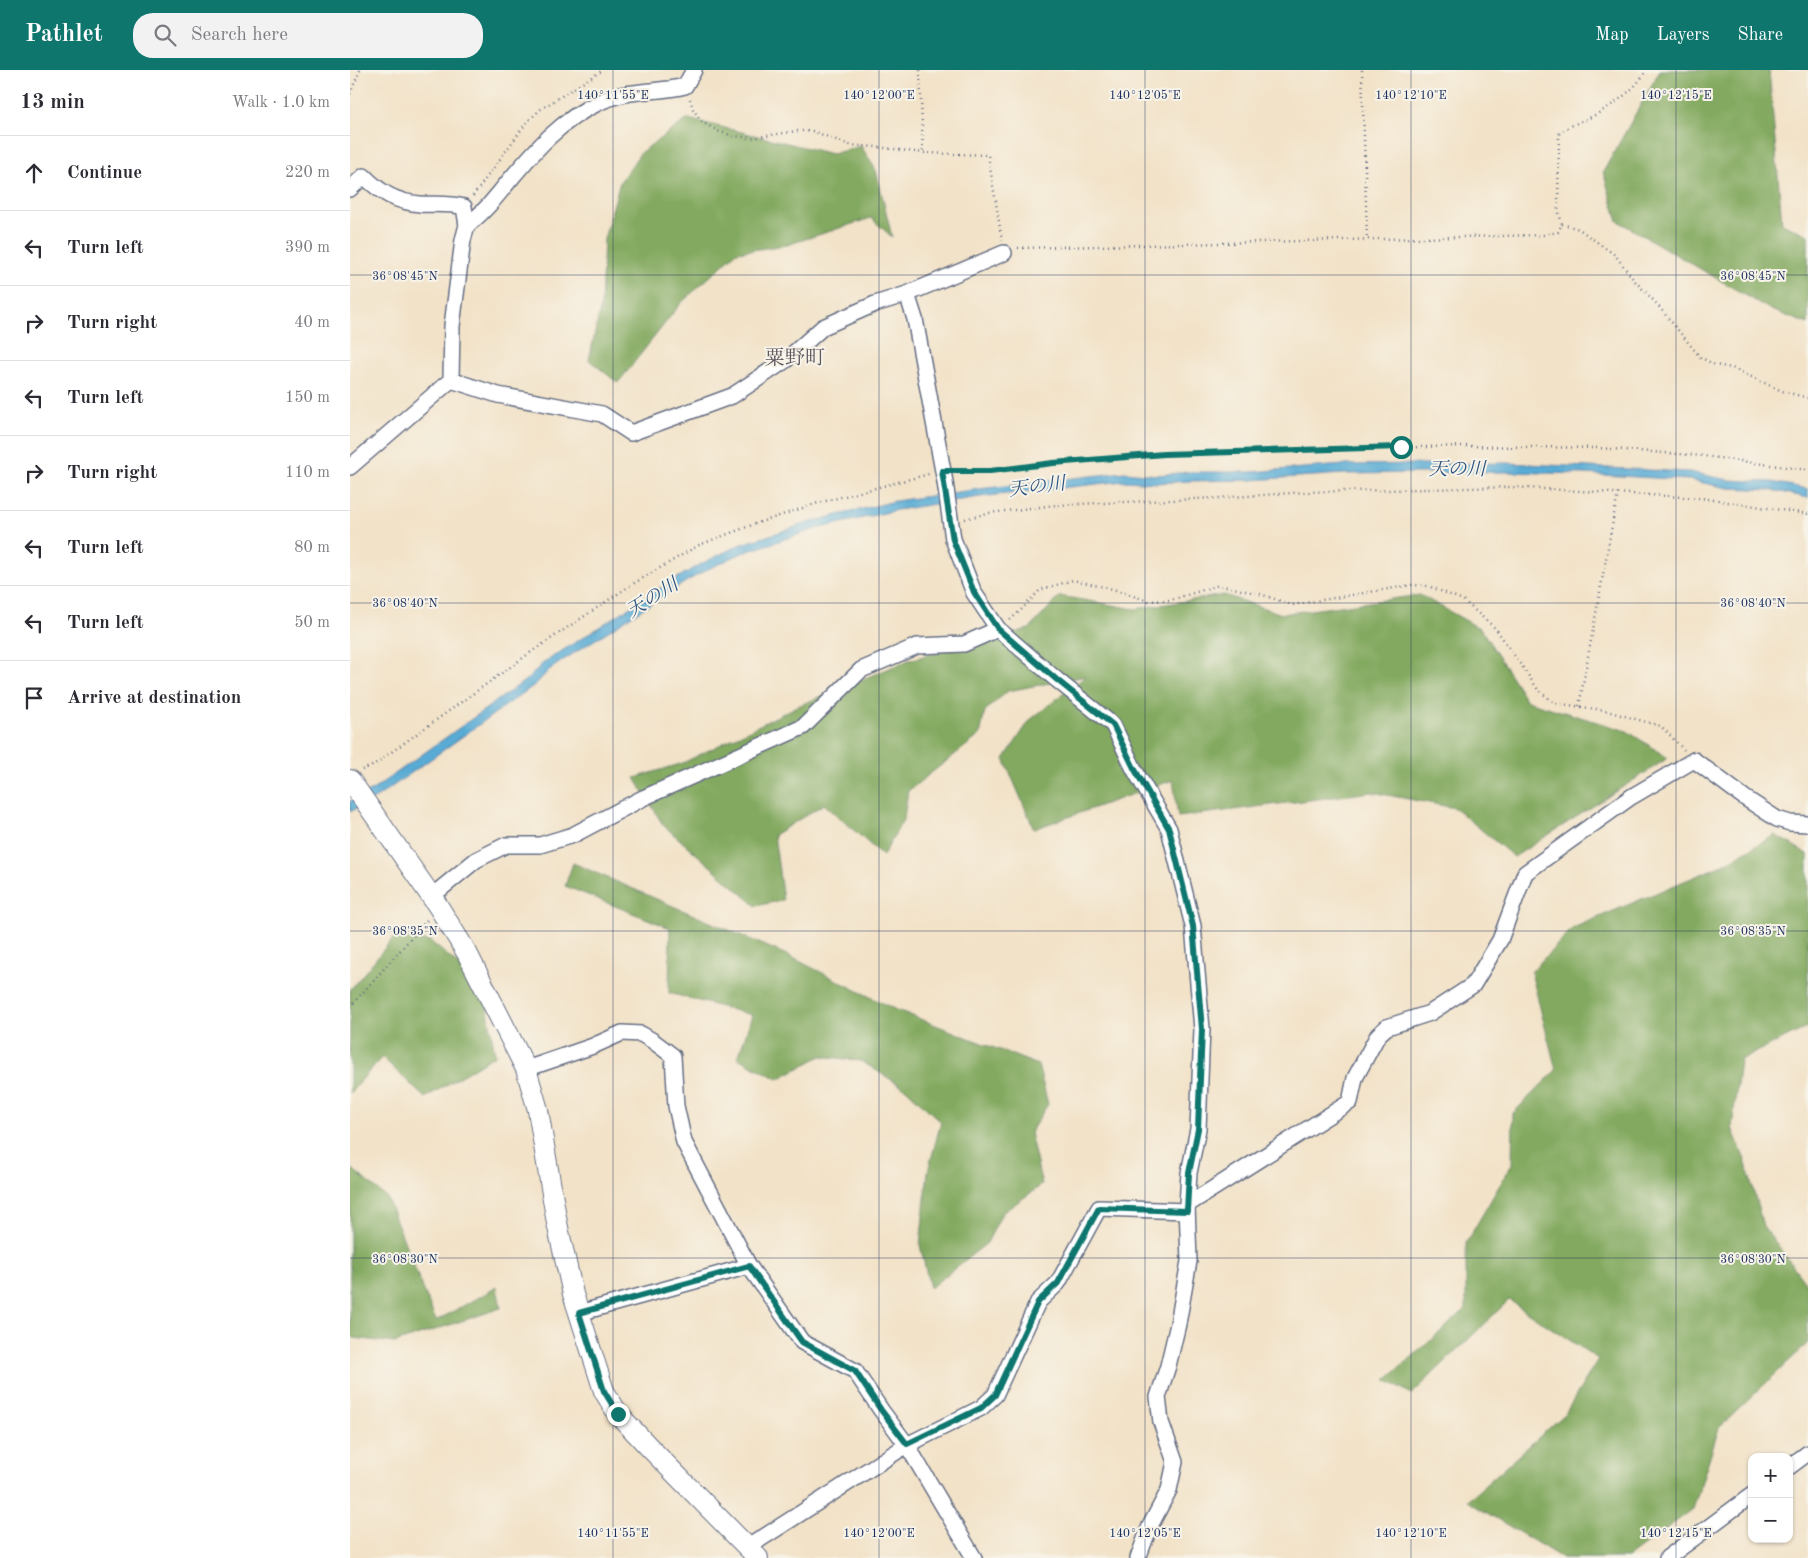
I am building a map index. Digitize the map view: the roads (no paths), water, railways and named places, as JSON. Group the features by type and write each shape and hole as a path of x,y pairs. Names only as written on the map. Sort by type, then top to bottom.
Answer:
{"street":[{"path":"467,225 481,215 535,150 556,130 578,114 600,102 625,94 685,86 694,70"},
{"path":"350,189 364,176 379,191 400,200 420,204 451,203 464,207 467,225 463,240 452,326 451,380 350,466"},
{"path":"451,380 498,395 602,414 631,433 732,396 786,360 823,327 875,304 907,294 1004,253"},
{"path":"907,294 915,319 944,477 953,540 974,592 998,629 1113,725 1134,768 1169,829 1193,926 1202,1029 1198,1129 1189,1173 1187,1208 1189,1261 1178,1324 1158,1397 1161,1422 1175,1462 1169,1490 1150,1526 1138,1558"},
{"path":"435,901 476,860 506,845 540,845 574,835 643,798 804,727 861,670 917,646 964,644 998,629"},
{"path":"353,778 372,810 435,901 466,953 526,1069 538,1110 557,1223 579,1313 604,1391 618,1414 753,1553 907,1444 981,1408 995,1395 1038,1302 1058,1283 1099,1208 1187,1208 1350,1102 1355,1078 1378,1035 1387,1027 1430,1013 1473,985 1500,940 1526,872 1631,797 1694,760 1777,819 1790,823 1808,824"},
{"path":"526,1069 593,1046 622,1033 641,1034 654,1041 673,1056 676,1106 684,1142 749,1266 802,1342 855,1371 907,1444 974,1558"},
{"path":"579,1313 749,1266"},
{"path":"1793,1464 1808,1453"},
{"path":"1667,1558 1748,1498"}],"water":[{"name":"天の川","path":"1507,463 1690,472 1729,480 1772,482 1808,489 1808,498 1772,490 1728,488 1689,480 1583,474 1505,472 1344,474 1252,480 1157,483 1124,481 980,497 897,510 816,529 742,553 706,570 565,659 549,670 536,684 379,796 350,812 350,801 374,789 530,677 543,663 660,588 739,545 814,521 895,501 1124,472 1157,475 1189,472 1250,472 1343,465"}],"district":[{"name":"粟野町","path":"795,359"}]}
